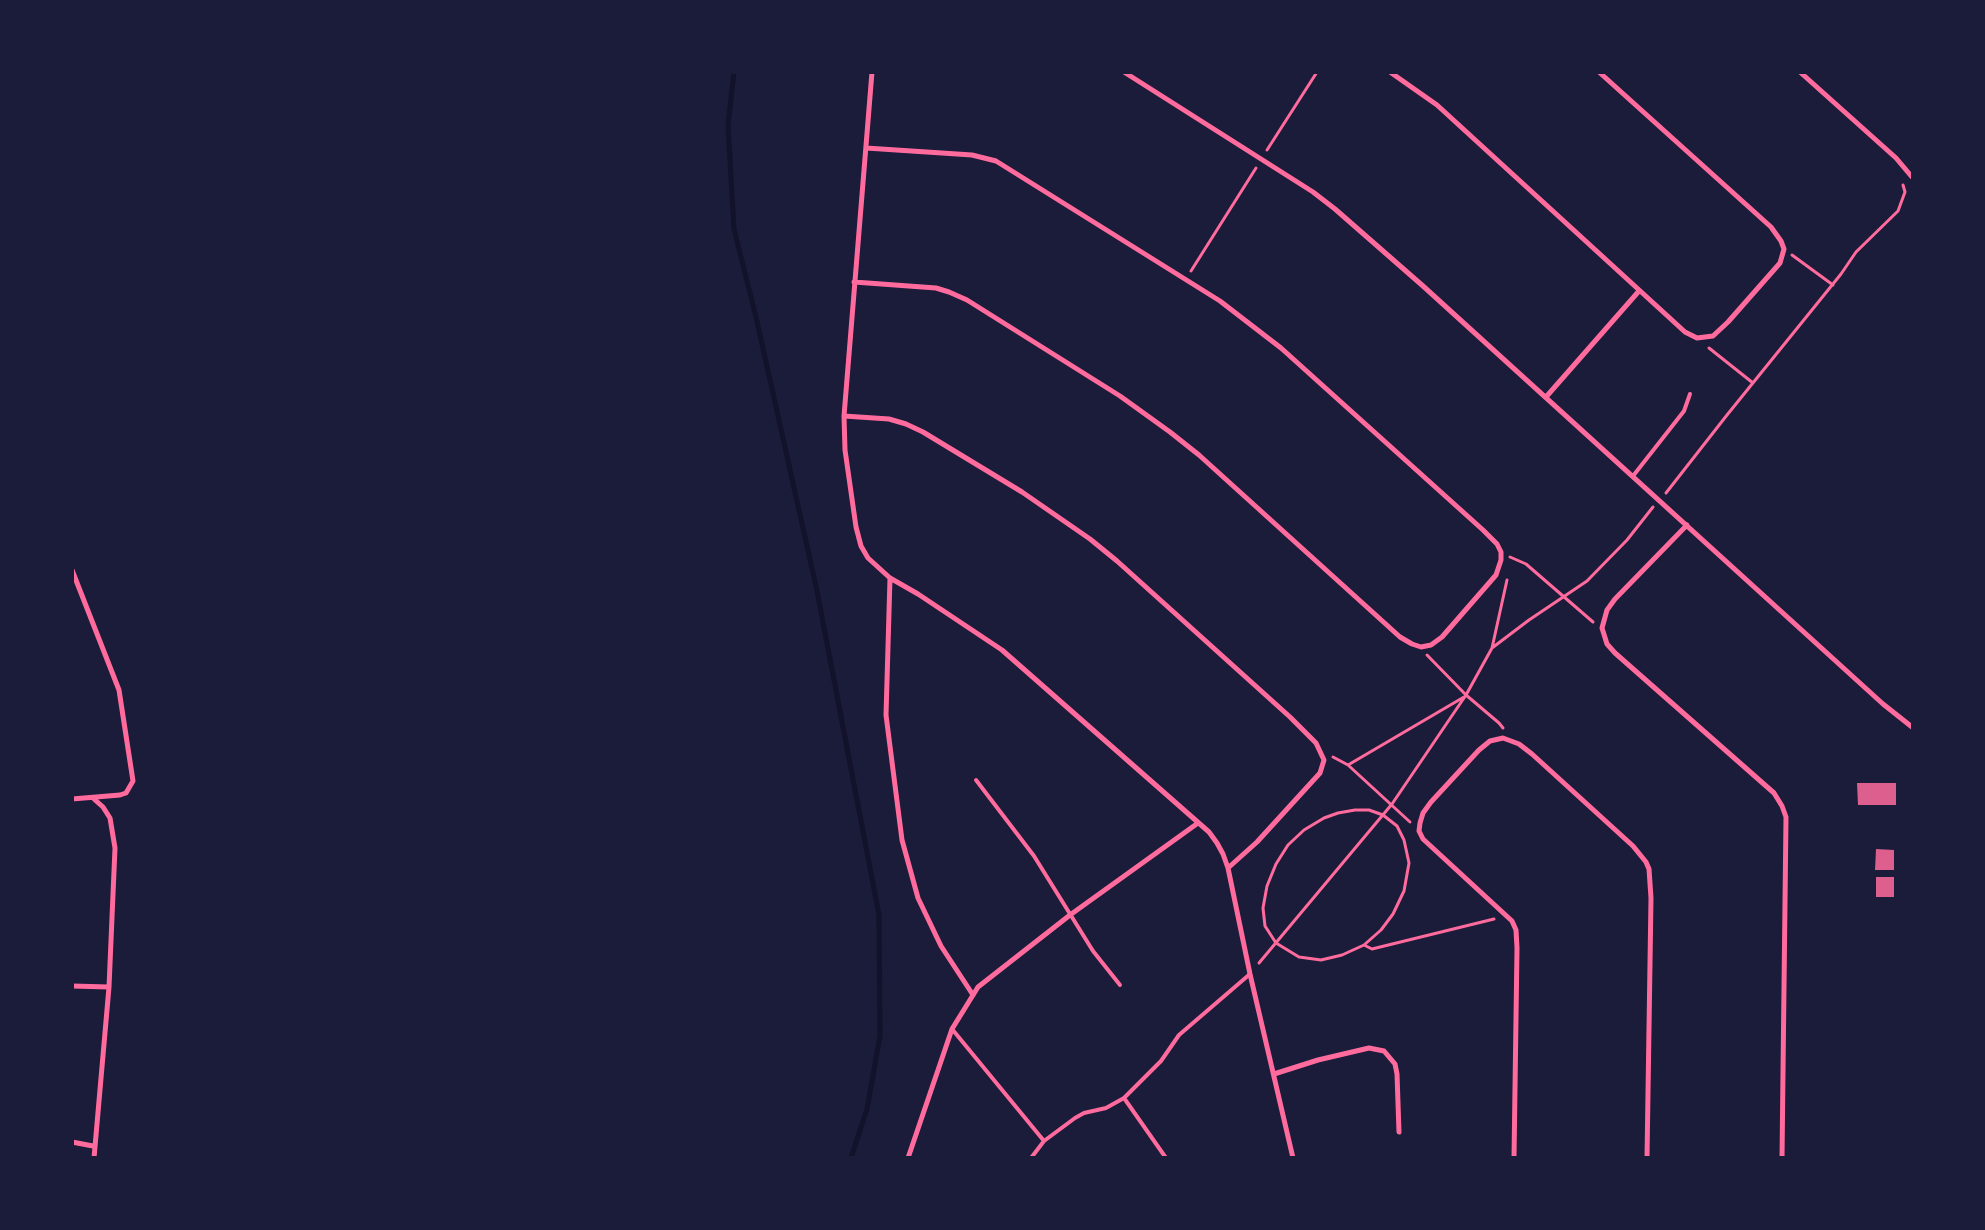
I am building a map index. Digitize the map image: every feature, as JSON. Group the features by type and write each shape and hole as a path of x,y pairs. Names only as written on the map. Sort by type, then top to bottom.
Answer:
{"street":[{"path":"872,72 844,416 845,450 856,527 861,546 868,558 890,578 918,594 1002,650 1198,823 1217,843 1228,868 1250,974 1293,1158"},
{"path":"1124,72 1313,192 1349,220 1883,704 1912,727"},
{"path":"1390,72 1437,105 1685,332 1697,338 1713,336 1780,263 1784,249 1778,234 1599,72"},
{"path":"1800,72 1896,158 1912,177"},
{"path":"854,282 936,288 949,292 967,300 1120,396 1199,455 1400,637 1421,647 1431,645 1442,636 1496,575 1501,560 1501,552 1497,544 1483,530 1281,348 1220,302 996,160 972,155 866,148"},
{"path":"1546,397 1639,291"},
{"path":"844,416 890,420 914,428 1022,492 1090,539 1117,561 1290,717 1316,743 1323,754 1324,760 1320,773 1257,842 1228,868"},
{"path":"1687,525 1615,599 1607,610 1602,628 1607,644 1615,653 1774,794 1782,806 1786,817 1782,1158"},
{"path":"72,570 119,690 133,781 126,793 72,799"},
{"path":"890,578 886,715 902,840 918,898 941,946 972,995"},
{"path":"1514,1158 1516,930 1512,921 1423,839 1419,831 1420,822 1431,802 1479,750 1490,741 1503,738 1510,739 1532,754 1634,846 1646,862 1651,898 1647,1158"},
{"path":"94,798 110,818 115,848 109,987 93,1146 94,1158"},
{"path":"908,1158 952,1029 978,987 1070,915 1198,823"},
{"path":"72,986 109,987"},
{"path":"1274,1074 1318,1060 1369,1048 1384,1051 1395,1064 1397,1074 1399,1132"},
{"path":"72,1142 93,1146"}],"lane":[{"path":"1633,476 1684,411 1690,394"},
{"path":"976,780 1034,856 1093,951 1120,985"},
{"path":"1031,1158 1044,1141 1075,1118 1106,1108 1124,1098 1161,1061 1179,1035 1250,974"},
{"path":"952,1029 1044,1141"},
{"path":"1124,1098 1166,1158"}],"path":[{"path":"1185,280 1316,72"},
{"path":"1492,648 1562,596 1587,581 1627,540 1833,285 1856,252 1898,210 1905,192 1903,183"},
{"path":"1784,249 1833,285"},
{"path":"1697,338 1753,383"},
{"path":"1501,552 1526,564 1602,628"},
{"path":"1510,566 1512,557"},
{"path":"1250,974 1392,804 1466,695 1492,648 1508,575"},
{"path":"1421,647 1435,665 1466,695 1500,722 1510,739"},
{"path":"1348,765 1466,695"},
{"path":"1323,754 1337,758 1348,765 1419,831"},
{"path":"1355,810 1370,810 1383,815 1397,826 1404,840 1409,863 1404,891 1393,914 1381,930 1364,946 1342,955 1321,960 1299,957 1276,943 1265,926 1263,908 1267,886 1276,864 1288,845 1304,830 1324,818 1355,810"},
{"path":"1364,946 1372,949 1507,916"}],"building":[{"path":"1857,783 1896,783 1896,805 1858,805"},
{"path":"1876,849 1894,850 1894,870 1875,870"},
{"path":"1876,877 1894,877 1894,897 1876,897"}],"waterway":[{"path":"734,72 728,125 734,229 756,317 817,591 879,915 880,1036 867,1109 851,1158"}]}
